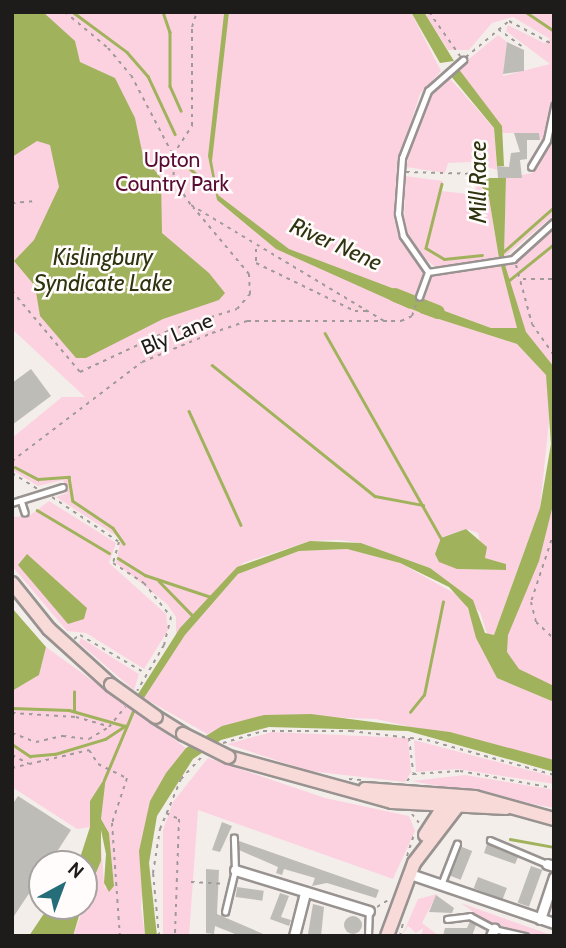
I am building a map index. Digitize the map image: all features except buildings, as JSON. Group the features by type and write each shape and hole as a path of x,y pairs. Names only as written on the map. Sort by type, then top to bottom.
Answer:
{"street":[{"path":"12,583 67,646 111,685 183,734 229,757 308,782 413,804 443,804 455,801"},
{"path":"308,782 506,808 554,819"},
{"path":"387,936 421,852 455,801"},
{"path":"413,804 425,817 427,831"},
{"path":"421,852 427,831 443,804"},
{"path":"233,874 266,876 305,893 369,911"},
{"path":"410,874 554,923"},
{"path":"540,919 554,877"},
{"path":"294,936 305,893"}],"lane":[{"path":"428,272 403,236 398,214 402,171 414,117 443,72 463,60"},
{"path":"531,167 547,140 554,106"},
{"path":"428,272 513,259 554,222"},
{"path":"419,297 428,272"},
{"path":"12,503 62,487"},
{"path":"21,500 25,512"},
{"path":"225,912 233,874 234,838"},
{"path":"490,840 550,865"},
{"path":"441,886 457,845"},
{"path":"368,936 369,911"},
{"path":"447,919 470,916 492,933 525,936"}],"path":[{"path":"12,291 80,373 170,330 237,309 250,294 249,274 191,205 174,180 173,155 131,75 108,48 65,12"},
{"path":"173,155 192,126 192,27 197,12"},
{"path":"429,12 463,60 497,28 509,21 523,24 554,45"},
{"path":"497,28 524,48"},
{"path":"402,171 444,177 481,174"},
{"path":"12,203 33,201"},
{"path":"191,205 257,248 373,311 384,321 412,316 419,297"},
{"path":"257,248 256,263 355,311 373,311"},
{"path":"513,259 522,278 532,324 554,356"},
{"path":"522,278 554,279"},
{"name":"Bly Lane","path":"12,461 142,362 212,333 247,321 384,321"},
{"path":"12,473 119,542 113,563 144,583 171,617 164,645 145,674 80,635 67,646"},
{"path":"554,532 531,602 536,622 554,639"},
{"path":"12,713 76,717 110,726"},
{"path":"12,733 36,742 63,736 89,739 116,719"},
{"path":"218,745 284,729 410,737 554,775"},
{"path":"400,785 407,785 413,774 410,737"},
{"path":"89,739 89,750 98,764 122,774 128,786 112,823 120,936"},
{"path":"159,936 153,873 165,813 181,779 211,749"},
{"path":"12,768 89,750"},
{"path":"12,755 29,764"},
{"path":"413,774 460,771 554,788"},
{"path":"165,813 179,819 175,936"},
{"path":"191,882 220,885 233,874"},
{"path":"369,911 391,899"}],"green space":[{"name":"Upton Country Park","path":"12,12 411,12 441,71 420,94 399,158 394,218 400,240 424,272 410,309 517,344 546,375 551,402 540,508 494,635 488,637 480,612 430,568 361,543 339,540 310,541 243,563 176,635 176,617 167,604 116,563 121,539 56,497 67,493 63,480 38,486 12,470 12,438 62,397 85,397 12,329","holes":["466,529 478,533 484,558 506,564 506,570 457,569 441,538"]},
{"path":"424,12 554,12 554,215 504,257 506,178 532,173 539,166 542,145 539,133 503,133 458,68 498,35 507,42 503,76 550,64 506,31 508,25 544,43 550,39 513,17 492,23 469,50 448,50"},
{"path":"446,74 494,128 497,170 471,162 448,163 445,173 406,167 421,110"},
{"path":"405,176 443,181 441,191 469,194 480,184 489,198 499,258 434,266 424,258 404,227"},
{"path":"554,222 554,389 511,305 503,262 513,259"},
{"path":"501,266 517,328 491,328 423,303 433,275"},
{"path":"554,463 554,693 496,654 531,561"},
{"path":"49,501 116,543 109,563 166,614 168,630 144,669 86,633 67,631 12,566 12,517 29,516"},
{"path":"347,549 400,563 463,598 497,678 554,702 554,760 376,719 264,715 207,734 144,698 185,635 238,574 299,551"},
{"path":"81,638 139,674 134,690 79,643"},
{"path":"46,647 186,748 150,801 141,907 145,936 73,936 79,920 98,920 100,829 105,888 114,886 109,833 101,819 105,778 90,801 90,827 77,829 12,787 12,691 39,675"},
{"path":"272,732 408,738 411,772 405,782 309,771 227,744"},
{"path":"414,740 551,776 554,784 458,769 416,772"},
{"path":"208,758 325,798 409,816 415,831 393,879 198,810 189,936 163,936 163,830 173,802"},
{"path":"465,775 554,790 554,808 412,781"},
{"path":"437,894 422,923 439,936 421,936 423,928 416,933 408,926 402,936 418,899"},
{"path":"461,903 554,936 530,936 483,919"}],"water":[{"name":"Kislingbury Syndicate Lake","path":"12,12 43,12 75,41 80,62 115,78 135,118 143,156 161,178 162,233 209,273 225,293 219,300 163,319 86,358 76,358 40,316 35,286 14,261 34,240 59,187 50,145 37,141 12,157"},
{"path":"229,12 212,161 218,195 289,249 413,296 410,309 276,249 217,200 208,156 224,14"},
{"path":"411,12 424,12 454,61 440,63"},
{"path":"458,68 502,126 504,166 497,166 494,128 450,75"},
{"path":"488,178 506,178 504,257 499,258 489,198 480,184"},
{"path":"505,265 526,332 554,367 554,501 539,561 508,635 507,652 519,669 554,686 554,702 497,678 476,638 468,608 449,587 400,563 347,549 299,551 238,574 185,635 144,698 138,694 180,628 237,567 310,541 361,543 430,568 473,600 485,633 494,635 540,508 551,444 546,375 517,344 420,313 423,303 491,328 517,328 501,266"},
{"path":"466,529 487,547 485,558 506,564 506,570 457,569 439,562 435,554 441,538"},
{"path":"27,554 87,608 84,619 68,624 18,565"},
{"path":"12,608 46,647 39,675 12,691"},
{"path":"311,714 450,732 554,760 554,772 408,731 269,727 221,740 193,759 157,816 149,863 157,936 145,936 139,851 150,801 166,773 186,748 222,726 264,715"},
{"path":"106,776 101,819 109,833 114,886 109,892 104,883 106,854 101,830 101,861 98,868 98,850 83,850 90,827 90,801"},
{"path":"40,920 78,920 73,936 29,936"}],"waterway":[{"path":"73,12 127,52 148,76 175,134"},
{"path":"163,12 170,32 170,86 181,111"},
{"path":"526,12 554,31"},
{"path":"188,167 213,189"},
{"path":"442,184 426,248 444,259 482,255"},
{"path":"503,252 554,207"},
{"path":"507,282 554,244"},
{"name":"River Nene","path":"395,295 438,312"},
{"path":"325,333 441,538"},
{"path":"212,365 375,496 423,505"},
{"path":"189,411 241,525"},
{"path":"15,467 38,479 69,477 73,501 113,528 124,544"},
{"path":"37,510 109,553"},
{"path":"118,558 145,575 211,597"},
{"path":"159,581 193,616"},
{"path":"410,712 424,695 443,602"},
{"path":"74,692 74,711"},
{"path":"12,708 69,710 125,726"},
{"path":"104,780 134,709"},
{"path":"12,744 30,756 55,754 105,739 125,726"},
{"path":"510,839 554,847"}],"water label":[{"name":"Mill Race","path":"478,182"}]}
